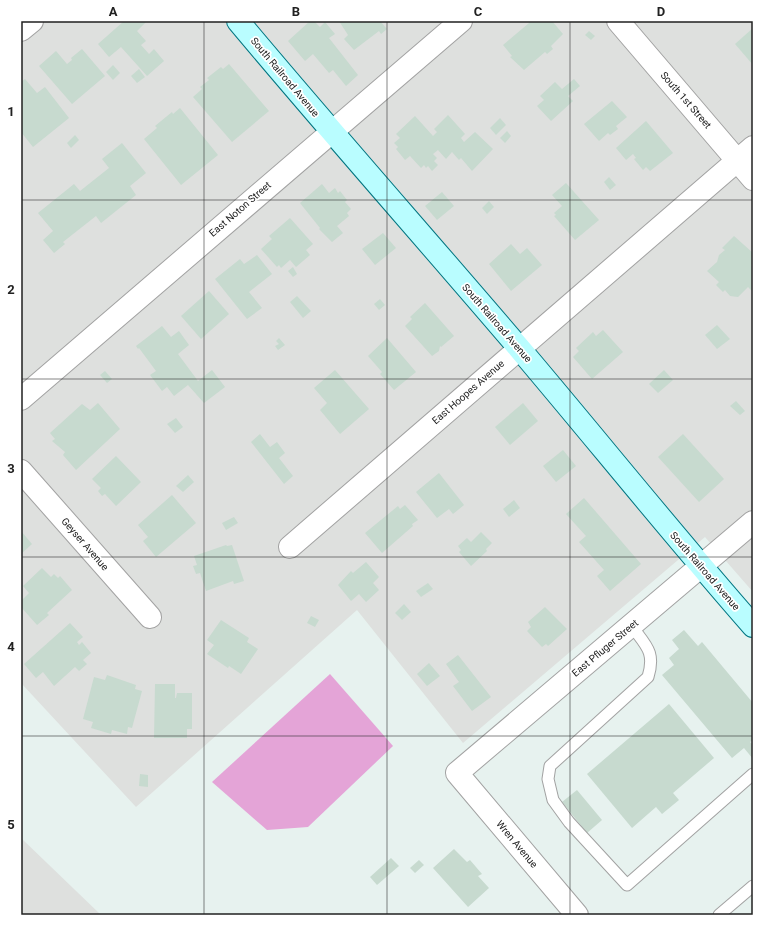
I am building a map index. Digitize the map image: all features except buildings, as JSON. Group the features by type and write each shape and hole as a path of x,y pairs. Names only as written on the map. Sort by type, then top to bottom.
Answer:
{"street":[{"path":"21,30 32,21"},
{"name":"South Railroad Avenue","path":"238,21 331,132 519,348 701,567 753,626"},
{"name":"East Noton Street","path":"21,398 461,21"},
{"name":"South 1st Street","path":"618,21 745,154 753,178"},
{"name":"East Hoopes Avenue","path":"290,547 745,154"},
{"name":"Geyser Avenue","path":"21,471 150,617"},
{"name":"East Pfluger Street","path":"457,773 753,522"},
{"name":"Wren Avenue","path":"457,773 577,915"}],"lane":[{"path":"631,625 650,652 652,663 648,677 550,766 548,779 553,800 569,822 627,885 753,774"},
{"path":"719,915 753,886"}],"shaded area":[{"path":"21,21 753,21 753,592 705,537 463,743 357,610 136,807 21,683"},
{"path":"330,674 393,746 308,827 267,830 212,782"},
{"path":"21,838 101,915 21,915"}]}
